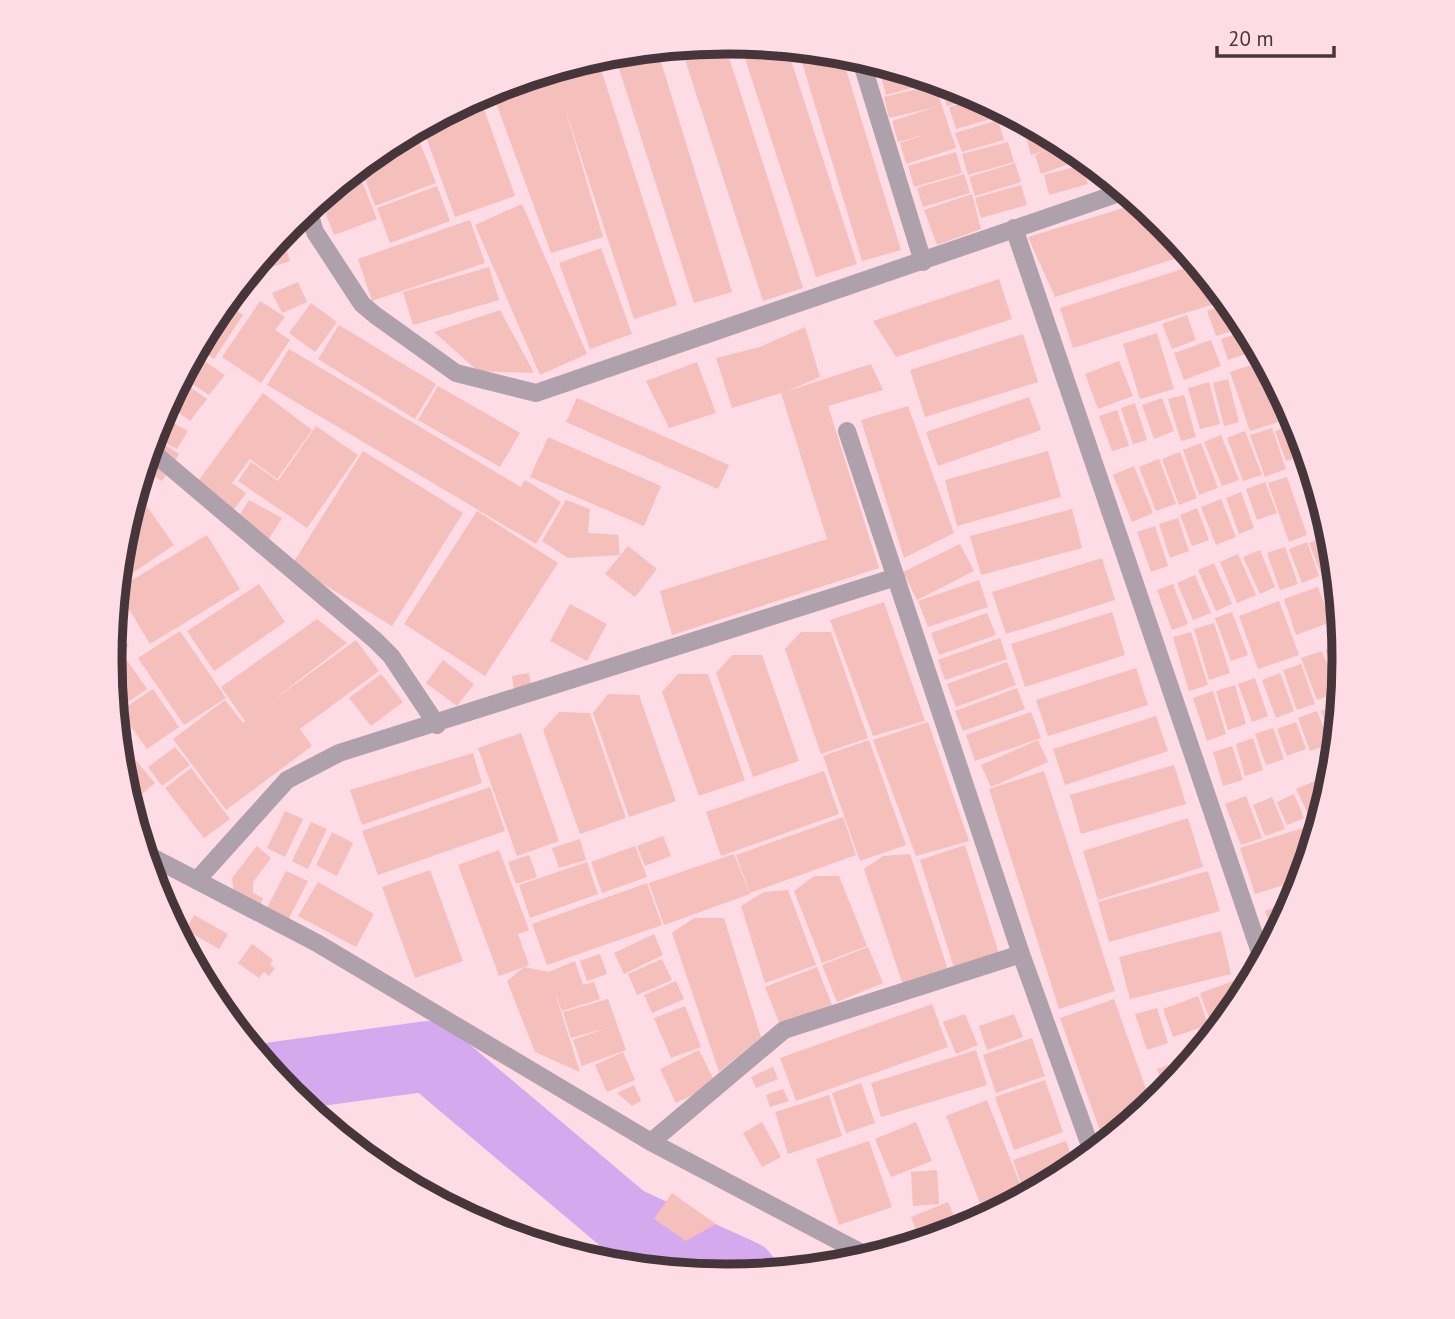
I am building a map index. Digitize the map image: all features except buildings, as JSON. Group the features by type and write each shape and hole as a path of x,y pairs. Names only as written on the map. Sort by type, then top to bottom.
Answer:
{"street":[{"path":"864,70 923,262"},
{"path":"312,220 315,232 362,304 375,315 456,373 536,393 1115,194"},
{"path":"1014,228 1259,949"},
{"path":"847,431 1021,954 1090,1145"},
{"path":"157,456 375,640 391,656 437,725"},
{"path":"197,880 287,780 339,753 437,725 896,577"},
{"path":"156,859 317,943 651,1142 857,1250"},
{"path":"651,1142 784,1030 1021,954"}],"waterway":[{"path":"288,1075 429,1056 625,1221 720,1265"}]}
